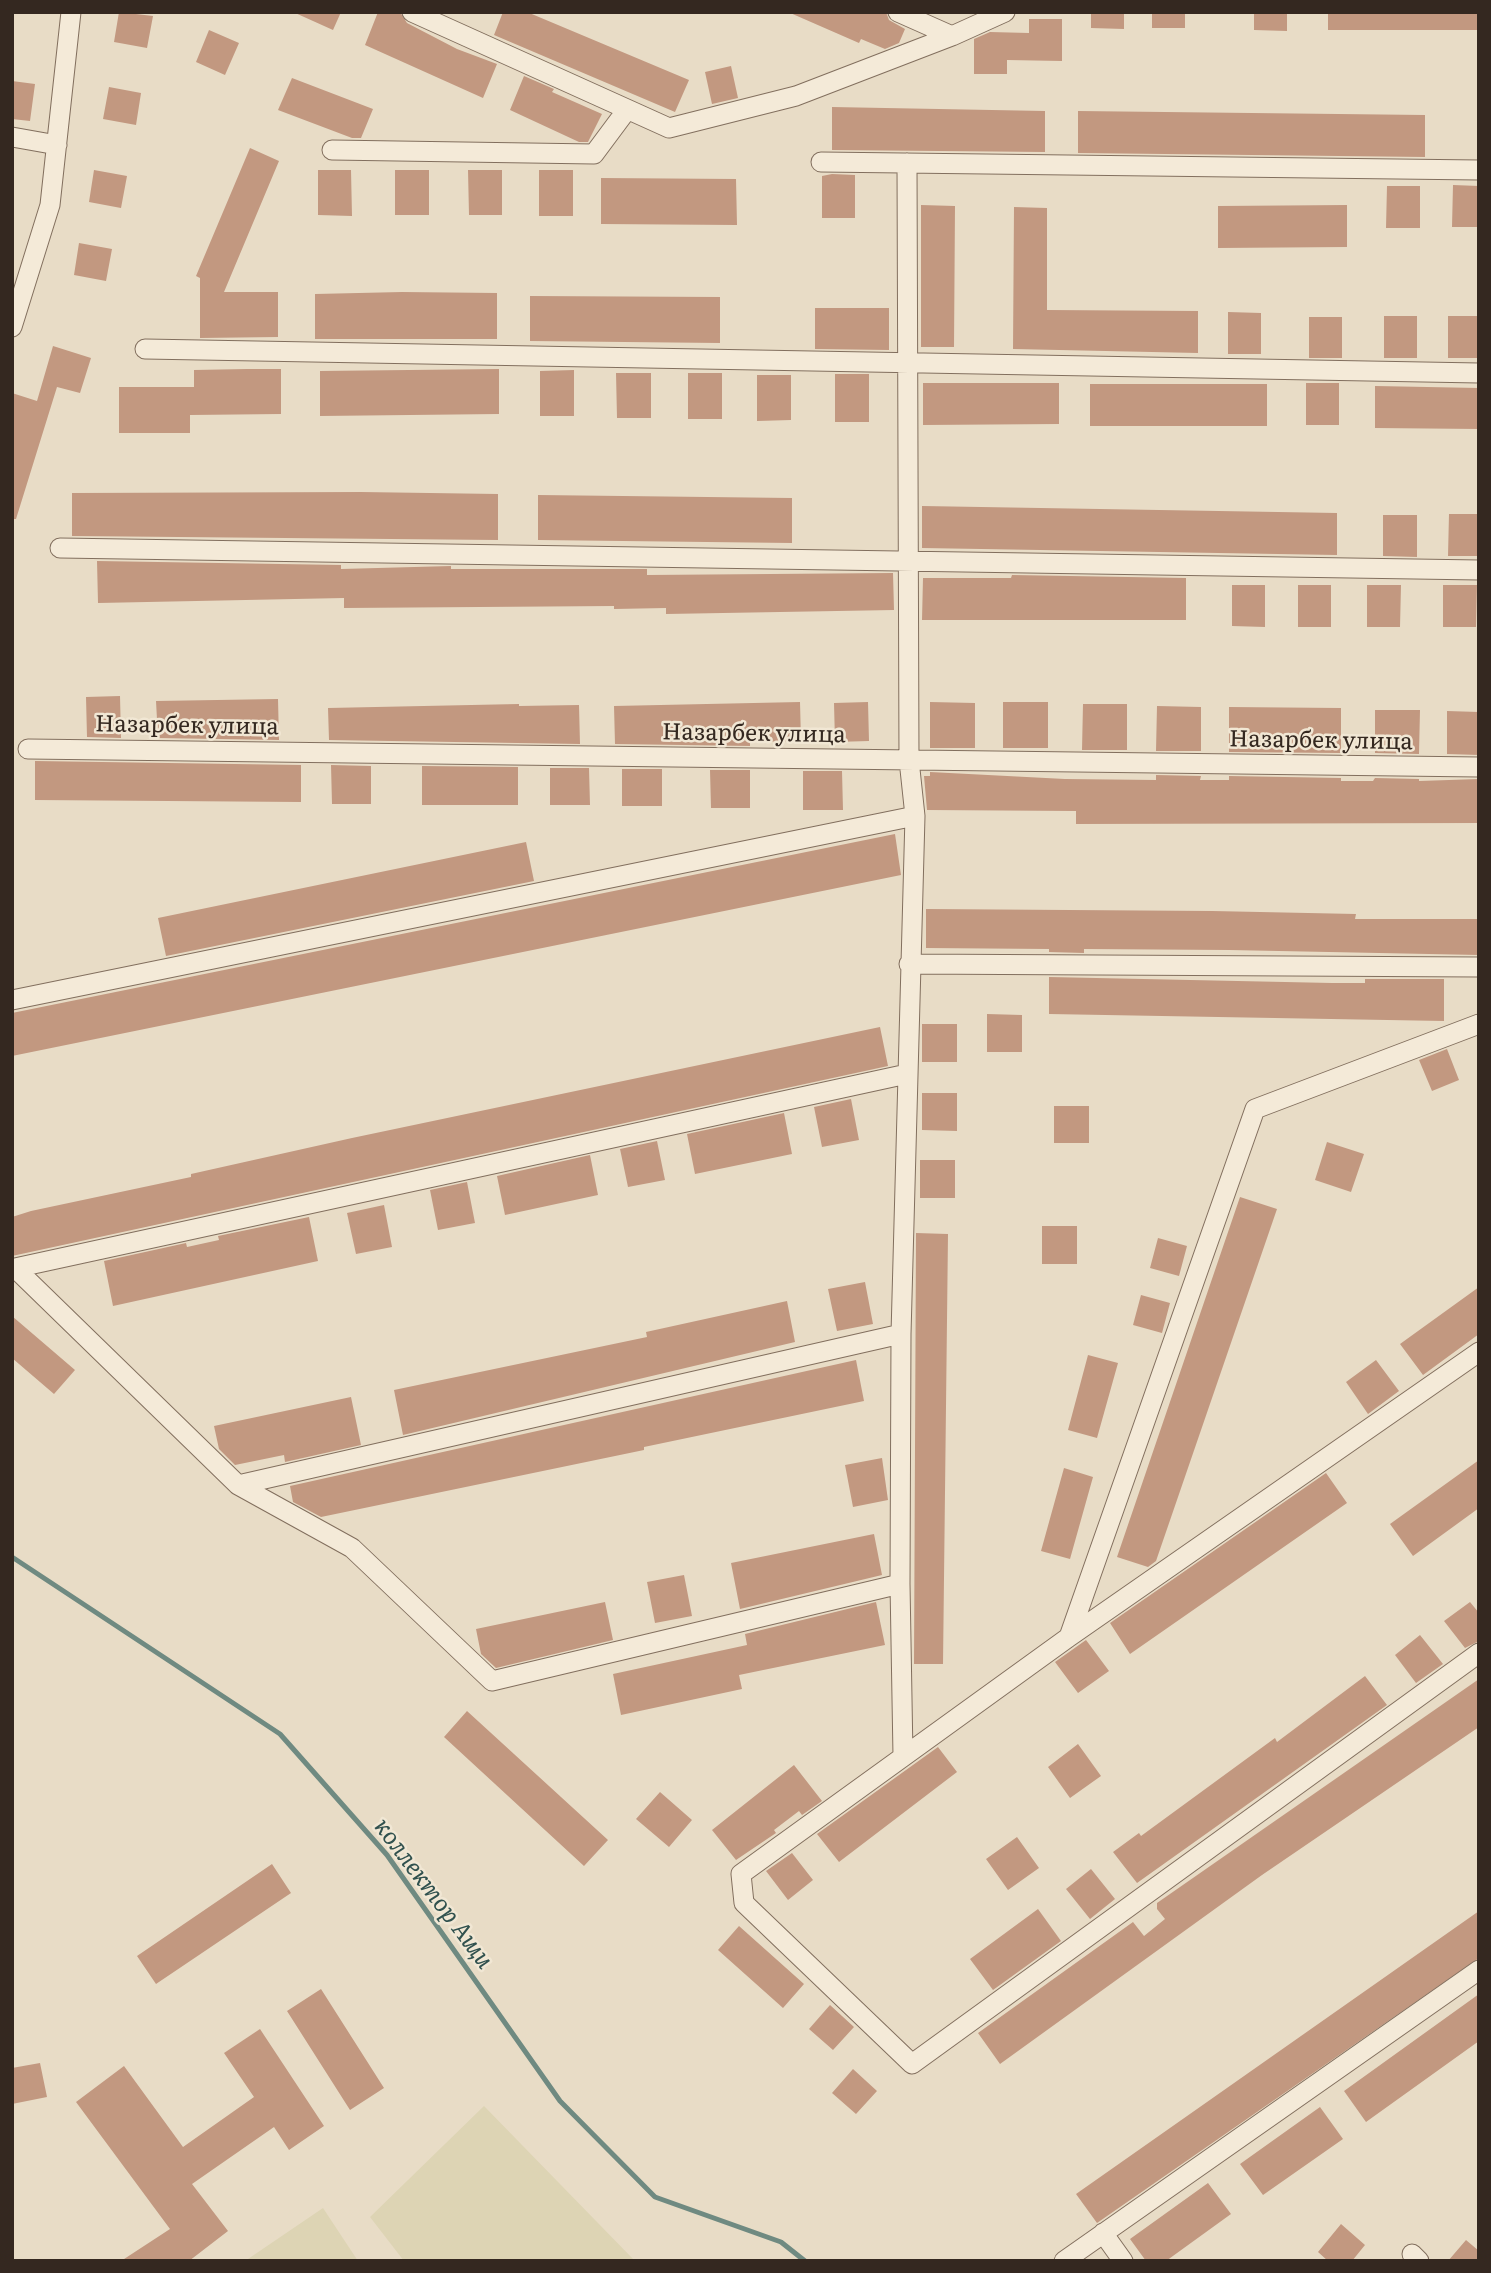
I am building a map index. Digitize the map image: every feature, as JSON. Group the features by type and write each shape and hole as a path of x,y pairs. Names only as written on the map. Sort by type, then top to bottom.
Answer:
{"street":[{"path":"12,327 50,205 71,12"},
{"path":"412,12 626,111 669,128 796,96 952,36 1005,12"},
{"path":"898,12 952,36"},
{"path":"332,150 594,154 626,111"},
{"path":"12,137 57,145"},
{"path":"821,162 1479,170"},
{"path":"903,1756 900,1584 901,1334 915,816 909,760 907,163"},
{"path":"145,349 1479,373"},
{"path":"60,548 1479,570"},
{"name":"Назарбек улица","path":"28,749 1479,767"},
{"path":"12,1000 915,816"},
{"path":"909,964 1479,967"},
{"path":"1069,1637 1255,1109 1479,1024"},
{"path":"900,1584 492,1681 352,1548 238,1485 15,1268 907,1074"},
{"path":"238,1485 901,1334"},
{"path":"1479,1352 1069,1637 741,1874 744,1903 912,2064 1479,1653"},
{"path":"1064,2261 1479,1970"},
{"path":"1103,2233 1123,2261"}],"shaded area":[{"path":"484,2106 635,2261 404,2261 370,2217"},
{"path":"323,2208 358,2261 245,2261"}],"building":[{"path":"119,12 153,16 147,48 114,42"},
{"path":"293,12 341,12 333,30"},
{"path":"378,12 400,12 407,23 457,49 497,64 483,98 365,45"},
{"path":"503,12 527,12 689,80 675,112 494,35"},
{"path":"788,12 886,12 889,20 905,29 899,43 885,49 861,39 859,43"},
{"path":"1091,12 1124,12 1124,29 1091,28"},
{"path":"1152,12 1185,12 1185,28 1152,28"},
{"path":"1254,12 1287,12 1287,31 1254,30"},
{"path":"1328,12 1479,12 1479,30 1328,30"},
{"path":"1029,19 1062,19 1062,61 1007,60 1007,74 974,74 974,39 990,32 1029,33"},
{"path":"209,30 239,43 225,75 196,62"},
{"path":"731,66 738,98 712,104 705,72"},
{"path":"524,76 554,89 552,92 602,114 588,142 579,142 510,110"},
{"path":"292,78 373,109 361,138 352,138 278,110"},
{"path":"12,81 35,84 30,121 12,119"},
{"path":"109,87 141,93 136,125 103,119"},
{"path":"832,107 1045,111 1045,152 832,150"},
{"path":"1078,111 1425,115 1425,157 1078,153"},
{"path":"250,148 279,161 224,292 278,292 278,337 200,338 200,278 196,276"},
{"path":"94,170 127,176 121,208 89,202"},
{"path":"318,170 351,170 352,216 318,215"},
{"path":"395,170 429,170 429,215 395,215"},
{"path":"468,170 502,170 502,215 469,215"},
{"path":"539,170 573,170 573,216 539,216"},
{"path":"855,175 855,218 822,218 822,176"},
{"path":"601,178 736,179 737,225 601,224"},
{"path":"1453,185 1479,186 1479,227 1452,227"},
{"path":"1387,186 1420,186 1420,228 1386,228"},
{"path":"921,205 955,206 954,347 921,347"},
{"path":"1347,205 1347,247 1218,248 1218,206"},
{"path":"1014,207 1047,208 1047,310 1198,311 1198,353 1013,349"},
{"path":"79,243 112,249 106,281 74,275"},
{"path":"497,293 497,339 315,339 315,294"},
{"path":"530,296 720,297 720,343 530,341"},
{"path":"815,308 889,308 889,350 815,349"},
{"path":"1228,312 1261,313 1261,354 1228,354"},
{"path":"1384,316 1417,316 1417,358 1384,358"},
{"path":"1448,316 1479,316 1479,358 1448,358"},
{"path":"1309,317 1342,317 1342,358 1309,358"},
{"path":"53,346 91,358 80,393 57,387 16,519 12,519 12,393 37,401"},
{"path":"281,369 281,414 190,415 190,433 119,433 119,387 194,387 194,370"},
{"path":"499,369 499,414 320,416 320,371"},
{"path":"574,370 574,416 540,416 540,371"},
{"path":"616,373 651,373 651,418 617,418"},
{"path":"688,373 722,373 722,419 688,419"},
{"path":"835,374 869,374 869,422 835,422"},
{"path":"757,375 791,375 791,420 757,421"},
{"path":"923,383 1059,383 1059,424 923,425"},
{"path":"1306,383 1339,383 1339,425 1306,425"},
{"path":"1090,384 1267,384 1267,426 1090,426"},
{"path":"1375,386 1479,388 1479,429 1375,428"},
{"path":"72,493 498,494 498,540 72,536"},
{"path":"538,495 792,498 792,543 538,540"},
{"path":"922,506 1337,513 1337,555 922,548"},
{"path":"1449,514 1479,514 1479,556 1448,556"},
{"path":"1383,515 1417,515 1417,557 1383,556"},
{"path":"97,561 341,565 341,569 451,566 451,569 647,569 647,575 893,573 894,610 666,614 666,608 614,609 614,606 344,608 344,598 98,603"},
{"path":"1012,575 1186,578 1186,620 922,620 923,578 1011,578"},
{"path":"1232,585 1265,585 1265,627 1232,626"},
{"path":"1298,585 1331,585 1331,627 1298,627"},
{"path":"1367,585 1401,585 1400,627 1367,627"},
{"path":"1443,585 1477,585 1476,627 1443,627"},
{"path":"120,696 121,738 87,737 86,697"},
{"path":"278,699 279,740 158,738 156,701"},
{"path":"800,702 801,741 750,742 750,746 615,744 614,706"},
{"path":"868,702 869,741 835,742 834,703"},
{"path":"930,702 975,703 975,748 930,748"},
{"path":"1003,702 1048,702 1048,748 1003,748"},
{"path":"1083,704 1127,704 1127,750 1082,750"},
{"path":"579,705 580,744 329,740 328,708"},
{"path":"1157,706 1201,707 1201,751 1156,751"},
{"path":"1229,707 1341,708 1341,753 1229,752"},
{"path":"1375,710 1420,710 1419,754 1375,753"},
{"path":"1447,711 1479,712 1479,755 1447,754"},
{"path":"35,761 301,765 301,802 35,800"},
{"path":"331,765 371,766 371,804 332,804"},
{"path":"422,766 518,767 518,805 422,805"},
{"path":"550,768 589,768 590,805 550,805"},
{"path":"622,769 662,769 662,806 622,806"},
{"path":"710,770 750,770 750,808 711,808"},
{"path":"803,771 842,771 843,810 803,810"},
{"path":"930,772 1065,779 1156,780 1156,775 1201,776 1200,780 1229,780 1229,776 1341,778 1341,781 1373,781 1375,778 1419,781 1479,779 1479,823 1076,824 1076,811 927,810 924,776 930,776"},
{"path":"895,834 901,875 12,1056 12,1013"},
{"path":"526,842 534,881 166,956 158,918"},
{"path":"926,909 1212,911 1356,914 1355,919 1479,919 1479,955 1084,949 1084,953 1049,952 1049,949 926,948"},
{"path":"1049,977 1332,983 1365,983 1365,979 1444,979 1444,1021 1049,1014"},
{"path":"987,1014 1022,1015 1022,1052 987,1052"},
{"path":"922,1024 957,1024 957,1062 922,1062"},
{"path":"880,1027 888,1066 12,1256 12,1217 31,1211 191,1177 191,1174 352,1138"},
{"path":"1447,1049 1459,1080 1432,1091 1419,1060"},
{"path":"922,1093 957,1093 957,1131 922,1130"},
{"path":"851,1099 859,1140 822,1147 814,1107"},
{"path":"1054,1106 1089,1106 1089,1143 1054,1143"},
{"path":"784,1113 792,1154 695,1174 687,1134"},
{"path":"657,1141 665,1180 628,1187 620,1149"},
{"path":"1327,1142 1364,1154 1351,1192 1315,1180"},
{"path":"590,1155 598,1195 505,1215 497,1176"},
{"path":"920,1160 955,1160 955,1198 920,1198"},
{"path":"467,1182 475,1223 438,1230 430,1190"},
{"path":"1240,1197 1277,1209 1156,1561 1148,1567 1117,1557"},
{"path":"384,1205 392,1247 356,1254 347,1213"},
{"path":"309,1217 318,1261 113,1306 104,1261 186,1243 187,1247 219,1240 218,1236"},
{"path":"1042,1226 1077,1226 1077,1264 1042,1264"},
{"path":"916,1233 948,1234 943,1664 914,1664"},
{"path":"1158,1238 1187,1246 1179,1276 1150,1268"},
{"path":"865,1282 873,1324 837,1331 828,1289"},
{"path":"1479,1287 1479,1334 1423,1375 1400,1344"},
{"path":"1141,1295 1170,1303 1162,1333 1133,1325"},
{"path":"787,1301 795,1342 403,1435 394,1390 647,1337 646,1332"},
{"path":"12,1316 75,1370 54,1394 12,1358"},
{"path":"1088,1355 1118,1363 1097,1438 1068,1430"},
{"path":"856,1360 864,1401 321,1517 293,1502 290,1486"},
{"path":"1376,1360 1399,1391 1368,1414 1346,1382"},
{"path":"351,1397 361,1445 285,1462 284,1455 235,1465 219,1449 214,1426"},
{"path":"882,1458 888,1500 853,1507 845,1465"},
{"path":"1479,1460 1479,1508 1413,1556 1390,1524"},
{"path":"1064,1468 1093,1477 1070,1559 1041,1551"},
{"path":"1326,1473 1347,1503 1130,1654 1110,1623"},
{"path":"874,1534 882,1575 740,1609 731,1563"},
{"path":"684,1575 692,1616 655,1623 647,1582"},
{"path":"605,1602 613,1640 496,1668 481,1654 476,1629"},
{"path":"876,1602 885,1645 739,1675 742,1689 621,1715 613,1674 747,1645 745,1634"},
{"path":"1470,1602 1479,1613 1479,1641 1465,1648 1444,1621"},
{"path":"1420,1635 1443,1664 1416,1683 1395,1655"},
{"path":"1086,1640 1109,1671 1078,1693 1055,1662"},
{"path":"1365,1676 1387,1705 1137,1883 1113,1852 1139,1833 1141,1836 1275,1738 1277,1742"},
{"path":"1479,1679 1479,1727 1262,1875 1000,2064 978,2033 1133,1922 1144,1936 1165,1919 1157,1909 1157,1903"},
{"path":"467,1711 608,1840 584,1866 444,1737"},
{"path":"1078,1744 1101,1776 1070,1798 1048,1767"},
{"path":"938,1747 957,1772 839,1862 817,1834"},
{"path":"794,1765 822,1801 802,1815 799,1811 774,1830 776,1833 736,1860 712,1830"},
{"path":"660,1792 692,1820 669,1847 636,1819"},
{"path":"1017,1837 1039,1868 1008,1890 986,1859"},
{"path":"792,1853 813,1880 788,1900 766,1871"},
{"path":"272,1864 291,1893 156,1984 137,1956"},
{"path":"1091,1869 1115,1899 1090,1919 1066,1889"},
{"path":"1038,1909 1061,1941 993,1990 970,1959"},
{"path":"1479,1911 1479,1958 1097,2223 1076,2194"},
{"path":"739,1926 804,1984 783,2008 718,1950"},
{"path":"321,1989 384,2088 350,2110 287,2011"},
{"path":"1479,1994 1479,2041 1366,2122 1344,2091"},
{"path":"830,2005 854,2027 833,2050 809,2029"},
{"path":"260,2029 324,2126 289,2150 274,2127 192,2184 228,2231 189,2261 121,2261 170,2229 76,2102 124,2066 183,2147 254,2097 224,2053"},
{"path":"40,2063 47,2097 12,2104 12,2068"},
{"path":"853,2069 877,2091 856,2114 832,2093"},
{"path":"1320,2107 1343,2139 1263,2195 1240,2164"},
{"path":"1208,2183 1231,2214 1166,2261 1146,2261 1130,2239"},
{"path":"1341,2224 1365,2245 1352,2261 1328,2261 1318,2252"},
{"path":"1466,2240 1479,2251 1479,2261 1448,2261"}],"waterway":[{"name":"коллектор Ащи","path":"12,1557 280,1734 387,1855 560,2101 655,2197 781,2242 805,2261"}]}
